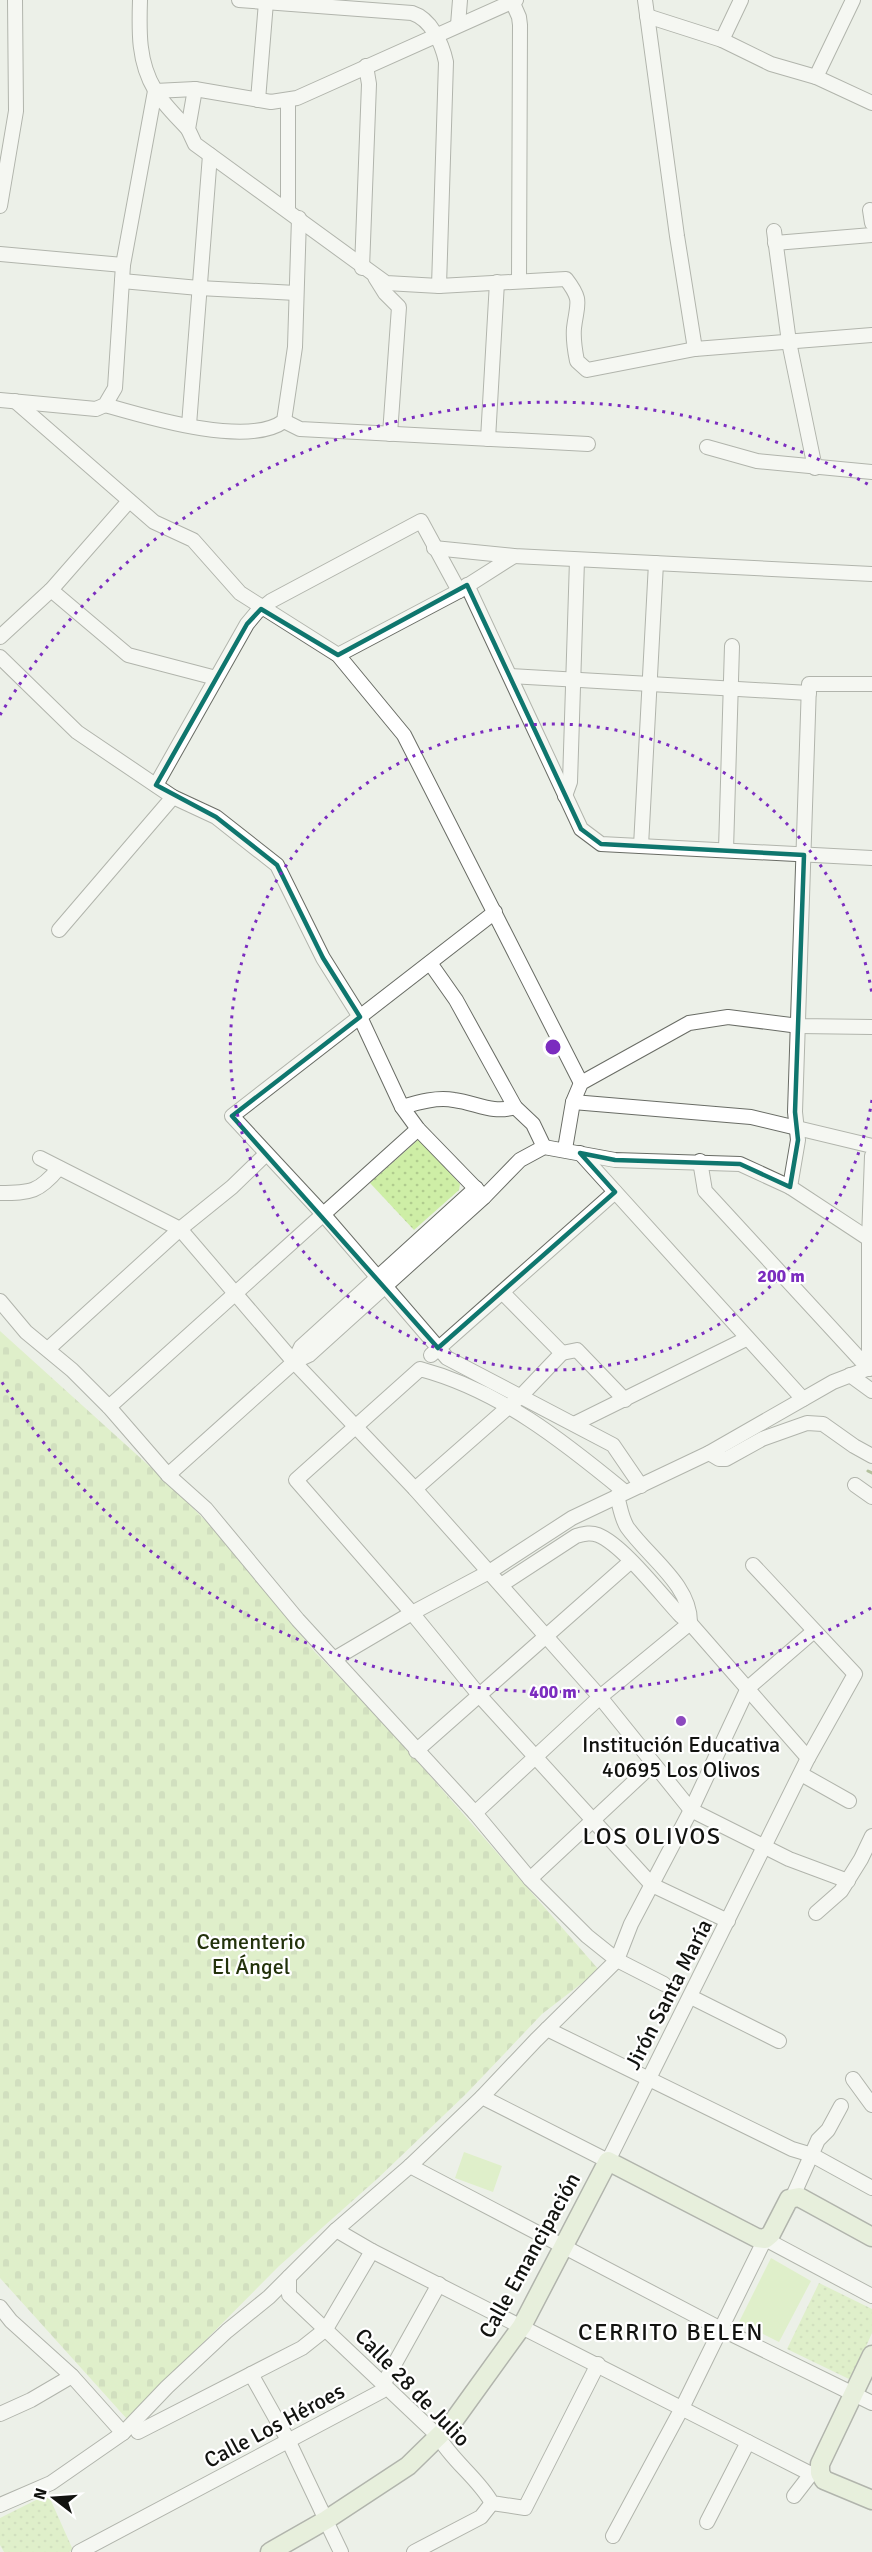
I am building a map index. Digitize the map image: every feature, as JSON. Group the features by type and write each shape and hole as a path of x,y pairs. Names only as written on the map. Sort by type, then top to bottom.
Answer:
{"street":[{"path":"0,206 16,111 15,0"},
{"path":"140,0 139,36 142,62 155,91 188,129 191,139 362,268 386,283 439,286 566,279 579,305 574,328 577,361 587,370 695,349 872,335"},
{"path":"238,0 380,5 417,15 428,22 444,50 446,62 439,286"},
{"path":"458,25 460,0"},
{"path":"645,0 695,349"},
{"path":"722,40 741,0"},
{"path":"816,77 853,0"},
{"path":"155,91 195,89 271,102 288,100 514,1 520,25 519,281"},
{"path":"258,100 266,2"},
{"path":"647,16 722,40 771,64 816,77 872,103"},
{"path":"362,268 369,84 366,66"},
{"path":"188,129 195,89"},
{"path":"0,400 96,409 105,405 115,388 123,265 155,91"},
{"path":"285,421 295,347 296,293 288,100"},
{"path":"189,425 210,155"},
{"path":"815,468 789,342 775,237 872,235"},
{"path":"0,254 123,265"},
{"path":"375,277 385,293 399,307 390,434"},
{"path":"122,281 296,293"},
{"path":"488,439 497,282"},
{"path":"15,401 154,522 193,540 240,593 261,609 338,655 404,735 581,1083"},
{"path":"105,405 147,417 231,432 252,432 285,421"},
{"path":"285,421 300,429 588,444"},
{"path":"707,447 757,461 872,472"},
{"path":"0,637 51,590 129,501"},
{"path":"156,785 247,624 261,609 421,521 434,548 463,588 510,676 581,829 601,843 872,858"},
{"path":"434,548 577,560 872,574"},
{"path":"338,655 463,588 514,556"},
{"path":"565,796 570,782 577,560"},
{"path":"641,846 656,563"},
{"path":"51,590 128,655 216,678"},
{"path":"726,850 732,646"},
{"path":"0,657 76,732 174,797 216,817 278,865 323,958 360,1017 402,1107 418,1128 480,1193"},
{"path":"0,668 18,675"},
{"path":"510,676 809,693"},
{"path":"790,1187 798,1140 796,1127 799,973 809,684 872,684"},
{"path":"59,930 174,797"},
{"path":"495,912 232,1116 323,1214 435,1352 515,1400 569,1446 630,1490"},
{"path":"430,963 456,1000 515,1107 533,1124 544,1147"},
{"path":"565,1149 573,1102 581,1083 689,1023 728,1017 799,1026 872,1027"},
{"path":"402,1107 432,1099 453,1099 501,1112 515,1107"},
{"path":"573,1102 751,1117 872,1146"},
{"path":"109,1407 418,1128"},
{"path":"294,1362 301,1347 380,1282 480,1193 520,1161 544,1147 565,1149 615,1160 740,1164 790,1187 870,1240"},
{"path":"580,1153 746,1339 803,1399"},
{"path":"48,1350 180,1229 232,1187 266,1154"},
{"path":"871,1368 872,1156"},
{"path":"40,1158 180,1229 294,1362 415,1489 600,1697 691,1810 789,1859 848,1881"},
{"path":"700,1161 705,1191 871,1368"},
{"path":"0,1193 24,1193 38,1189 59,1168"},
{"path":"435,1352 615,1192"},
{"path":"168,1475 294,1362 309,1354 380,1282"},
{"path":"503,1293 562,1353"},
{"path":"0,1301 27,1332 109,1407 168,1475 206,1509 298,1620 475,1813 530,1879 587,1935 617,1960 664,1984"},
{"path":"574,1424 746,1339"},
{"path":"415,1489 515,1400 562,1353 577,1350 625,1400"},
{"path":"334,1659 412,1613 489,1572 572,1518 709,1453 803,1399 871,1368"},
{"path":"690,1623 690,1610 679,1589 627,1526 630,1490 613,1445 574,1424 515,1400 420,1369 296,1480 412,1613 479,1695 652,1885 728,1921"},
{"path":"850,1376 872,1391"},
{"path":"709,1453 719,1459 726,1459 762,1439 807,1423 823,1425 872,1456"},
{"path":"855,1485 872,1497"},
{"path":"501,1585 576,1536 590,1533 606,1540 690,1623 808,1758"},
{"path":"416,1751 630,1562"},
{"path":"0,2505 51,2483 123,2433 167,2387 289,2277 336,2230 410,2166 482,2097 547,2028 617,1960 632,1924 691,1810 748,1688 814,1631 753,1565"},
{"path":"475,1813 536,1759 600,1697 690,1623"},
{"name":"Jirón Santa María","path":"608,2161 808,1758 855,1674 814,1631"},
{"path":"530,1879 653,1764"},
{"path":"801,1774 849,1801"},
{"path":"816,1913 841,1891 872,1836"},
{"path":"691,1997 779,2042"},
{"path":"547,2028 792,2149 812,2155 872,2188"},
{"path":"853,2079 872,2105"},
{"path":"482,2097 758,2238 765,2239 872,2296"},
{"path":"613,2536 682,2408 765,2239 771,2234 789,2199 793,2196 818,2140 828,2130 841,2106"},
{"name":"Calle Emancipación","path":"270,2552 328,2523 408,2466 452,2423 522,2326 608,2161"},
{"path":"410,2166 721,2329 872,2403"},
{"path":"793,2196 799,2197 872,2237"},
{"path":"336,2230 372,2251 748,2442 816,2473 824,2480 872,2500"},
{"path":"138,2432 302,2348 326,2330 372,2251"},
{"name":"Calle 28 de Julio","path":"289,2277 289,2295 438,2436 446,2450 486,2492 492,2503"},
{"name":"Calle Los Héroes","path":"79,2552 382,2391 384,2383 439,2284"},
{"path":"0,2307 6,2324 72,2376 123,2433"},
{"path":"794,2496 816,2473 872,2355"},
{"path":"414,2552 482,2517 492,2503 525,2508 598,2364"},
{"path":"251,2374 288,2440 341,2552"},
{"path":"0,2414 31,2400 72,2376"},
{"path":"707,2522 748,2442"}],"highlighted area":[{"path":"467,585 581,829 601,844 804,855 795,1112 798,1140 790,1187 740,1164 615,1160 580,1153 615,1192 438,1348 232,1116 360,1017 323,958 277,865 216,817 156,785 247,624 261,609 338,655"}],"green space":[{"path":"419,1139 460,1184 459,1190 414,1230 370,1183"},
{"name":"Cementerio El Ángel","path":"0,1331 156,1472 208,1523 314,1651 384,1723 599,1970 542,2014 466,2094 377,2179 279,2266 127,2419 0,2278"},
{"path":"464,2152 502,2166 493,2192 455,2178"},
{"path":"771,2258 811,2281 779,2342 739,2322"},
{"path":"819,2283 872,2309 872,2333 851,2380 787,2349"},
{"path":"48,2494 73,2550 69,2552 4,2552 0,2545 0,2518"}],"waterway":[{"path":"868,1471 872,1473"}],"place":[{"name":"Institución Educativa 40695 Los Olivos","path":"681,1721"}],"district":[{"name":"LOS OLIVOS","path":"652,1836"},
{"name":"CERRITO BELEN","path":"671,2332"}]}
